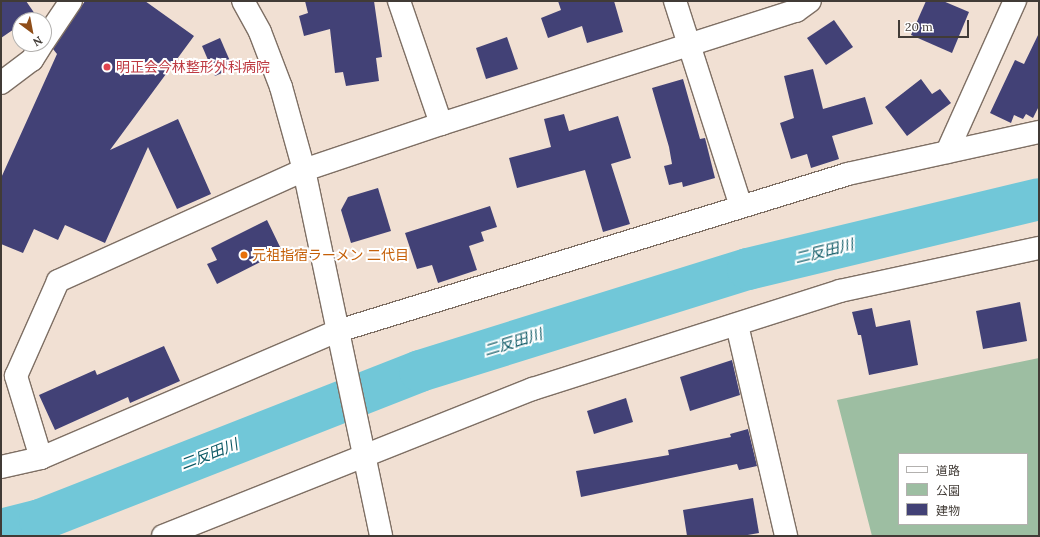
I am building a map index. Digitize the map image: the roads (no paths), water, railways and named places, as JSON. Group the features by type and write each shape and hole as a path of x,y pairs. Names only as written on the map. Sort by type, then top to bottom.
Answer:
{"street":[{"path":"52,30 71,1"},
{"path":"242,1 260,32 281,88 304,170 364,458 382,536"},
{"path":"400,1 441,124"},
{"path":"675,1 741,206"},
{"path":"41,458 8,373 58,281 304,170 441,124 796,11 810,1"},
{"path":"947,152 1015,1"},
{"path":"1,83 32,60 37,52"},
{"path":"1,467 41,458 338,331 848,174 1039,132"},
{"path":"163,536 364,458 533,389 840,291 1039,248"},
{"path":"737,325 786,536"}],"waterway":[{"name":"二反田川","path":"1,530 40,520 420,371 748,269 1039,199"}],"place":[{"name":"明正会今林整形外科病院","path":"107,67"},
{"name":"元祖指宿ラーメン 二代目","path":"244,255"}]}
